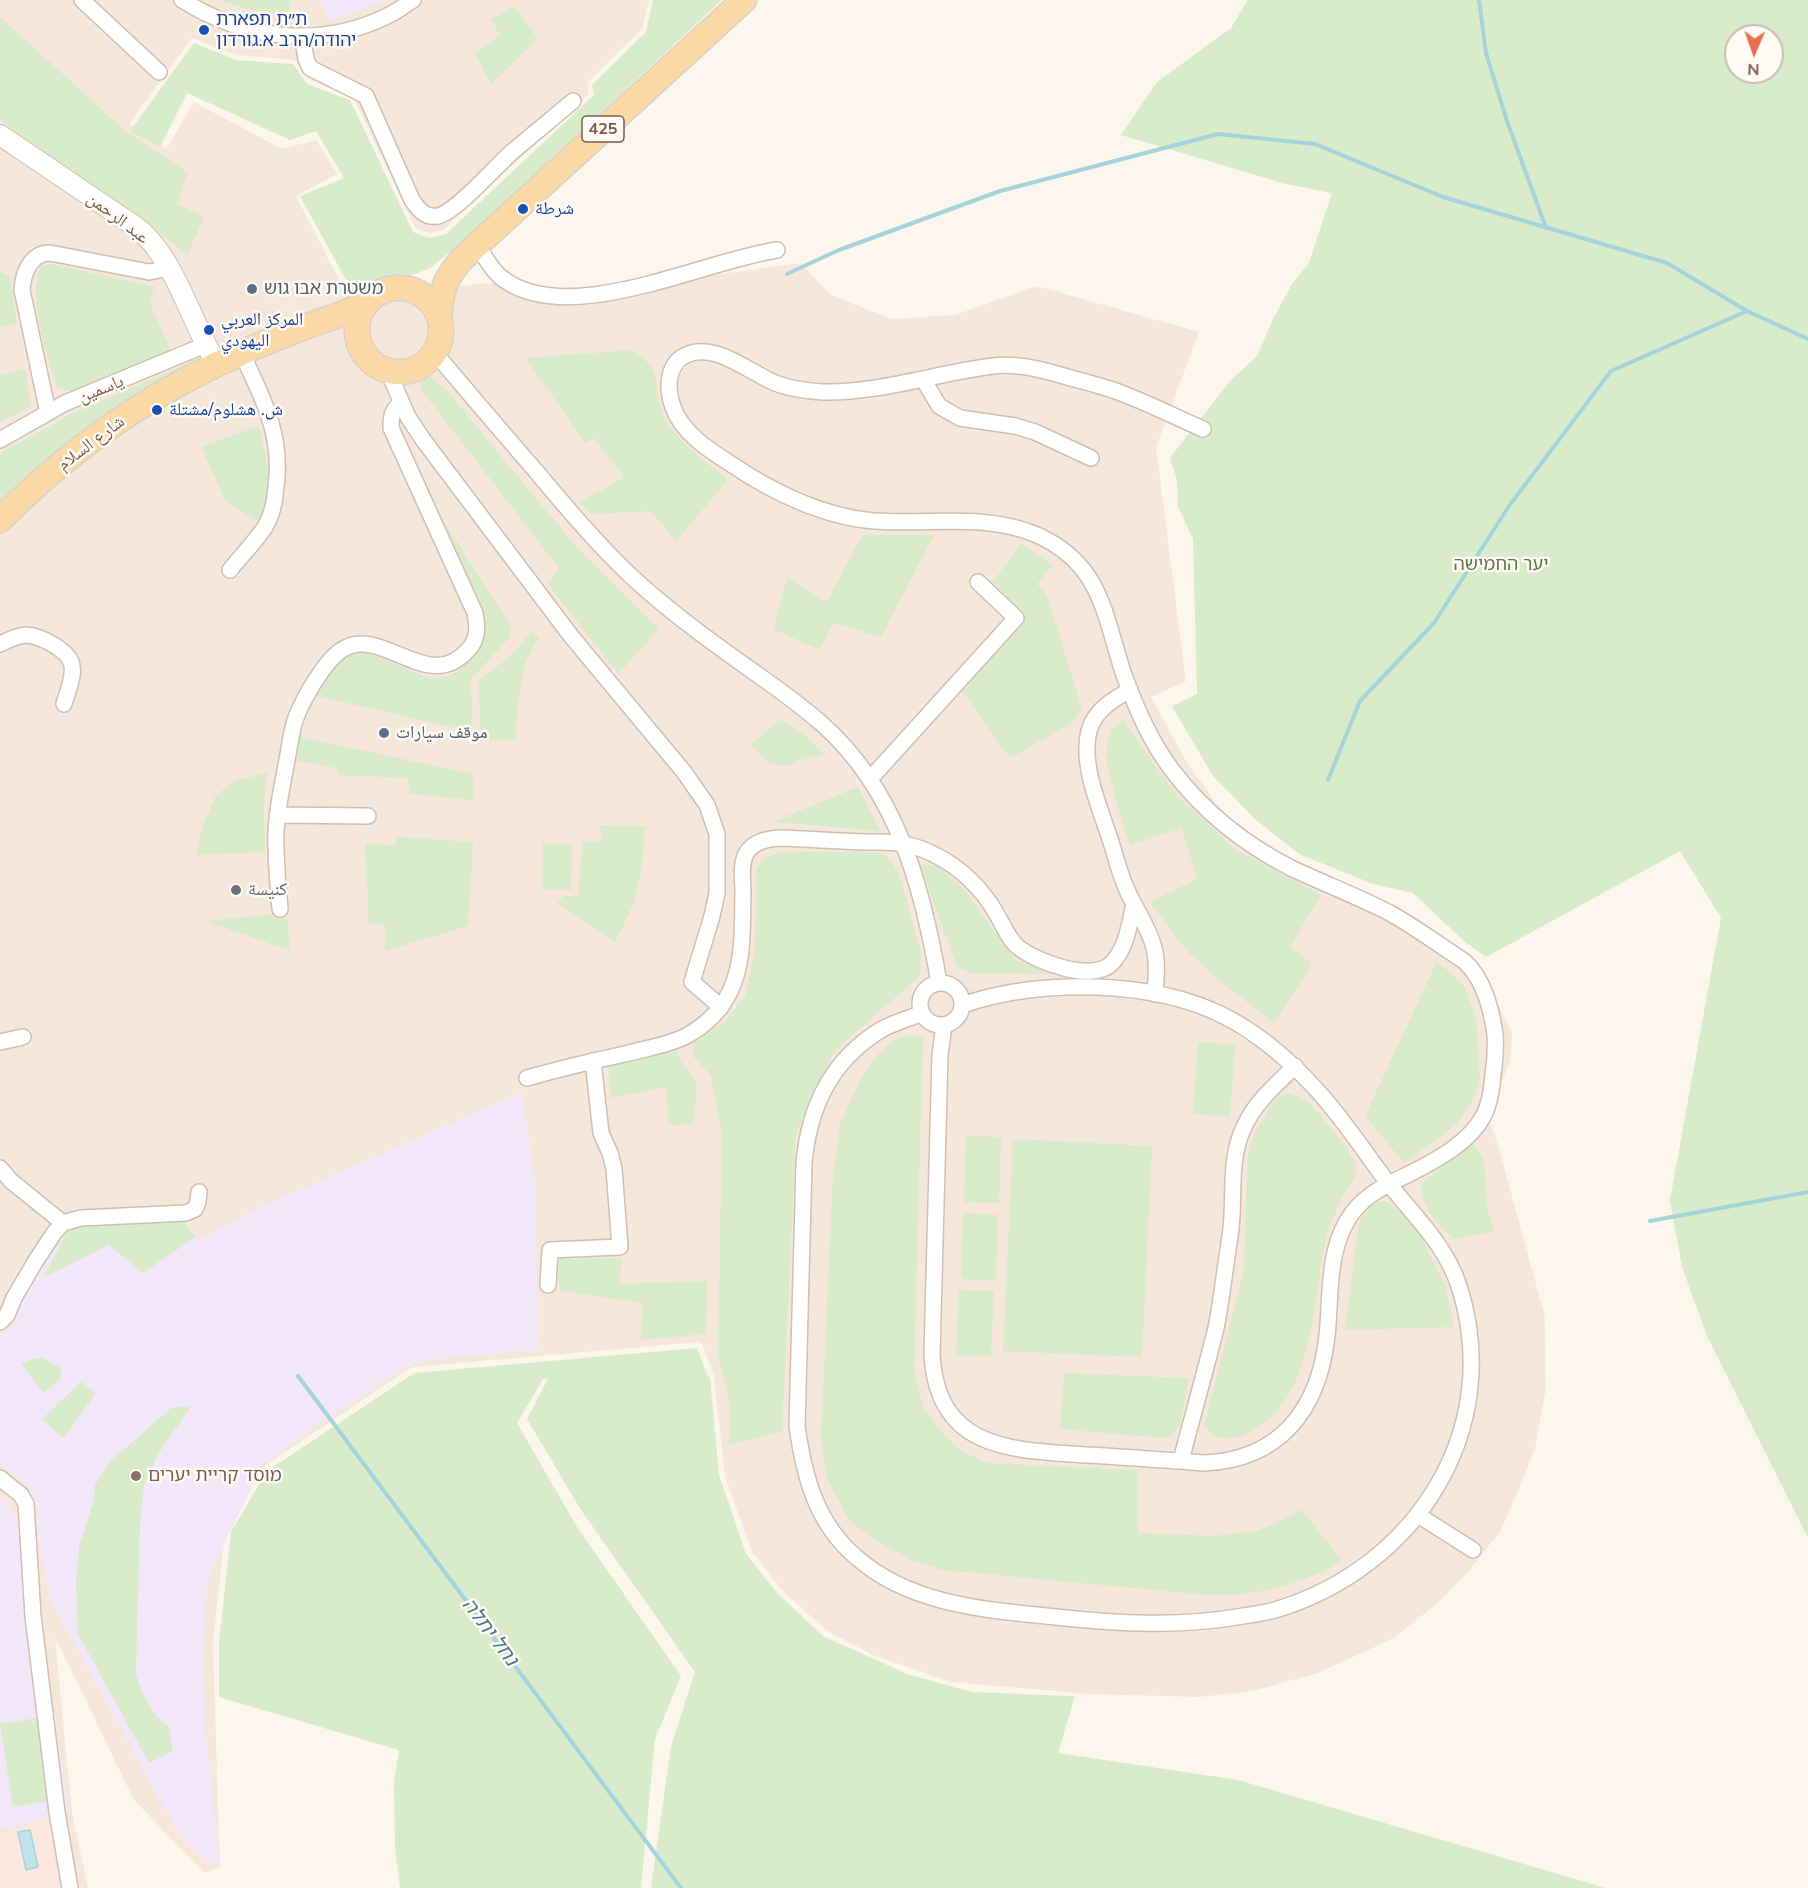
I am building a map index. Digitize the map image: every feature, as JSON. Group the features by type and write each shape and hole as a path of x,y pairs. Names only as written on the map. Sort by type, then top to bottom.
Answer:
{"main road":[{"name":"425","path":"368,301 388,289 420,284 434,279 470,252 744,0"},
{"name":"425","path":"435,352 442,328 439,316 442,291 447,280 470,252"},
{"path":"399,287 412,289 424,295 433,304 439,316"},
{"path":"360,346 357,322 368,301"},
{"name":"شارع السلام","path":"0,520 62,463 108,428 160,395 211,355 242,354 312,324 340,316 368,301"},
{"name":"شارع السلام","path":"290,333 314,329 334,330 352,338 360,346"},
{"name":"425","path":"360,346 371,362 388,371"},
{"path":"388,371 401,372 414,369 426,363 435,352"}],"street":[{"path":"82,0 159,72"},
{"path":"182,0 224,22 251,31 286,37 326,35 355,28 386,17 413,0"},
{"path":"302,36 306,60 310,68 366,96 412,200 421,213 429,216 440,216 452,209 512,153 573,101"},
{"name":"عبد الرحمن","path":"0,135 136,227 152,241 170,268 211,355"},
{"path":"470,252 506,282 526,291 557,297 612,293 777,250"},
{"path":"48,413 22,290 25,270 35,258 42,253 148,272 170,268"},
{"path":"435,352 588,533 633,578 671,610 823,724 848,749 880,796 903,844 927,917 939,983"},
{"path":"944,1025 940,1055 932,1354 934,1378 942,1400 959,1423 998,1445 1031,1451 1181,1461 1224,1462 1242,1458 1274,1442 1299,1415 1317,1380 1326,1339 1334,1257 1339,1238 1347,1222 1357,1207 1371,1194 1433,1161 1457,1145 1477,1126 1488,1104 1495,1062 1495,1039 1492,1016 1485,992 1473,969 1392,914 1287,866 1232,831 1201,804 1168,764 1151,737 1130,690 1100,596 1090,578 1056,545 1033,533 1009,526 981,523 875,521 852,518 793,498 750,477 702,444 684,425 674,410 669,389 669,376 682,357 698,352 715,353 779,385 807,391 859,391 994,366 1019,366 1053,372 1113,390 1203,429"},
{"path":"230,570 265,527 274,507 277,479 278,457 274,431 266,404 242,354"},
{"name":"ياسمين","path":"0,440 65,403 211,355"},
{"path":"388,371 408,417 424,441 571,636 696,786 707,805 717,834 717,893 692,982 721,1007"},
{"path":"923,379 939,406 960,418 1015,426 1035,432 1091,458"},
{"path":"280,909 276,857 277,815 296,717 311,688 342,650 361,644 372,645 435,667 455,662 466,652 476,636 478,627 475,614 391,428 394,409 401,403"},
{"path":"870,779 1016,618 978,582"},
{"path":"0,644 27,635 49,642 65,653 72,662 72,673 64,704"},
{"path":"1130,690 1110,701 1101,710 1089,732 1087,749 1096,794 1126,888 1155,950 1155,994"},
{"path":"277,815 368,816"},
{"path":"527,1078 681,1039 702,1026 721,1007 731,991 739,966 742,937 743,864 751,848 765,840 780,838 903,844 936,855 959,870 994,909 1016,946 1044,963 1069,970 1095,970 1110,966 1121,952 1127,937 1134,904"},
{"path":"939,983 955,987 961,995 963,1005 958,1017 944,1025 931,1023 922,1013 920,1003 923,993 929,986 939,983"},
{"path":"922,1013 880,1030 848,1057 833,1074 822,1093 807,1137 804,1163 797,1426 802,1461 810,1491 822,1517 838,1539 876,1572 924,1595 969,1606 1090,1620 1159,1623 1206,1622 1275,1610 1333,1587 1381,1555 1418,1515 1446,1471 1464,1424 1472,1375 1470,1327 1458,1281 1436,1240 1389,1184 1329,1103 1295,1066 1260,1037 1224,1016 1186,1001 1155,994 1107,988 1023,990 984,997 963,1005"},
{"path":"0,1042 23,1037"},
{"path":"548,1285 550,1250 620,1247 614,1169 601,1133 593,1061"},
{"path":"1181,1461 1216,1326 1232,1225 1232,1168 1238,1144 1244,1126 1253,1111 1295,1066"},
{"path":"0,1168 11,1181 63,1223"},
{"path":"0,1322 7,1315 35,1262 63,1223 81,1218 186,1213 195,1209 199,1192"},
{"path":"0,1478 21,1495 26,1504 33,1616 57,1812 70,1888"},
{"path":"1418,1515 1473,1550"}],"shaded area":[{"path":"0,0 649,0 642,29 587,83 589,94 443,230 429,233 416,229 353,97 310,80 295,60 237,55 192,38 129,124 166,149 194,102 282,149 316,140 337,174 296,196 343,287 369,294 489,283 576,294 801,263 829,294 891,319 955,315 1037,286 1199,332 1156,447 1186,681 1151,697 1186,761 1236,831 1447,946 1501,1009 1512,1034 1510,1061 1488,1118 1496,1138 1545,1317 1546,1389 1535,1448 1501,1530 1469,1571 1440,1601 1394,1638 1318,1673 1253,1691 1199,1697 1088,1694 951,1682 873,1655 826,1630 783,1591 752,1552 725,1477 714,1376 701,1342 412,1367 263,1467 225,1530 213,1643 220,1867 204,1873 134,1800 55,1637 72,1813 88,1888 0,1888"},
{"path":"319,0 387,0 330,21"},
{"name":"מוסד קריית יערים","path":"522,1092 535,1184 538,1350 432,1359 402,1369 319,1424 260,1466 207,1579 204,1656 205,1728 219,1861 214,1865 201,1856 177,1831 50,1600 37,1530 37,1509 28,1485 0,1464 0,1334 13,1327 19,1300 72,1224 184,1219 199,1240 257,1209"},
{"path":"0,1498 10,1507 25,1533 69,1812 0,1830"},
{"path":"63,1816 79,1888 0,1888 0,1833"}],"green space":[{"path":"220,0 289,0 290,17 251,10"},
{"path":"653,0 722,0 462,242 430,268 356,298 300,196 344,178 316,131 290,140 187,93 160,147 130,131 194,43 236,60 293,64 307,84 350,100 413,232 429,238 446,234 594,95 592,85 646,32"},
{"name":"יער החמישה","path":"1248,0 1808,0 1808,1538 1707,1336 1682,1267 1670,1200 1721,918 1680,851 1486,957 1464,941 1413,893 1373,884 1299,854 1255,819 1213,776 1172,706 1197,694 1193,539 1178,507 1177,480 1170,458 1230,381 1257,356 1292,284 1309,263 1332,193 1286,184 1121,135 1157,82 1231,28"},
{"path":"515,6 538,39 491,84 475,53 500,35 491,19"},
{"path":"0,17 124,130 188,172 177,204 204,217 187,255 153,228 0,121"},
{"path":"52,264 154,287 151,306 171,350 71,391 57,388 40,326 36,293 37,278 42,265"},
{"path":"0,272 10,276 17,324 0,327"},
{"path":"631,350 650,366 654,374 662,411 673,431 728,480 676,541 651,511 592,514 579,502 624,478 595,438 585,443 526,358"},
{"path":"191,362 126,402 80,435 0,500 0,453 70,415"},
{"path":"25,369 31,406 0,422 0,375"},
{"path":"429,375 448,392 577,548 659,629 618,674 548,584 559,568 423,392 420,383 422,376"},
{"path":"259,426 269,484 259,521 233,507 224,497 201,447"},
{"path":"444,521 512,628 509,638 471,679 472,732 313,695 342,659 353,653 370,654 432,679 453,674 472,660 485,634 484,617"},
{"path":"862,535 934,535 881,637 833,623 820,650 773,629 787,578 827,602"},
{"path":"1021,543 1053,565 1037,584 1047,596 1082,709 1072,723 1010,758 962,691 1026,615 993,582"},
{"path":"532,631 540,637 527,659 523,673 515,741 481,740 478,680 511,656"},
{"path":"781,720 800,731 824,754 796,761 789,766 771,764 750,745"},
{"path":"1124,720 1175,793 1233,848 1321,895 1290,947 1312,964 1274,1023 1221,982 1186,950 1150,902 1197,879 1182,828 1131,845 1126,836 1106,756 1110,730"},
{"path":"298,737 474,774 473,800 410,794 407,778 338,775 337,768 297,761"},
{"path":"267,773 264,803 265,852 196,855 203,825 216,795 235,781"},
{"path":"858,787 880,831 772,822"},
{"path":"600,825 645,826 642,863 634,903 615,942 557,904 563,896 578,896 583,841 602,842"},
{"path":"396,837 473,842 468,926 385,951 385,924 369,925 365,843 396,846"},
{"path":"543,843 572,844 571,890 542,890"},
{"path":"787,851 881,853 893,863 901,880 921,953 920,976 836,1049 815,1088 796,1134 782,1432 729,1444 729,1400 718,1353 722,1135 711,1076 693,1056 693,1043 724,1023 745,996 755,951 756,869 765,857"},
{"path":"920,864 937,866 964,889 1014,959 1050,974 970,973 957,967"},
{"path":"287,913 290,951 206,921"},
{"path":"1437,961 1465,987 1476,1017 1480,1078 1474,1097 1457,1124 1404,1163 1365,1116"},
{"path":"905,1035 923,1036 914,1371 923,1406 940,1430 961,1451 988,1463 1137,1470 1138,1533 1213,1536 1258,1531 1302,1510 1342,1560 1311,1576 1273,1589 1245,1594 1208,1595 942,1570 912,1560 876,1541 849,1520 828,1481 821,1439 833,1174 841,1121 865,1071 885,1046"},
{"path":"1198,1042 1235,1044 1230,1117 1193,1114"},
{"path":"677,1049 678,1057 697,1083 694,1123 669,1126 666,1087 612,1098 607,1063"},
{"path":"1290,1093 1311,1105 1349,1152 1356,1165 1356,1170 1333,1218 1328,1234 1307,1346 1300,1371 1289,1394 1274,1414 1255,1429 1240,1436 1223,1438 1215,1435 1204,1424 1244,1271 1249,1145 1270,1106 1279,1096"},
{"path":"966,1136 1001,1137 999,1203 964,1202"},
{"path":"1013,1139 1152,1146 1142,1357 1003,1351"},
{"path":"1472,1142 1484,1160 1487,1208 1495,1231 1454,1239 1436,1221 1423,1200 1422,1183"},
{"path":"1386,1201 1401,1212 1421,1237 1446,1287 1454,1327 1345,1330 1359,1222 1374,1202"},
{"path":"963,1213 998,1215 996,1281 961,1279"},
{"path":"184,1221 195,1237 143,1273 109,1245 43,1278 66,1233 74,1226"},
{"path":"622,1258 619,1284 707,1281 706,1334 641,1340 643,1303 560,1291 556,1259"},
{"path":"959,1290 994,1291 991,1357 956,1356"},
{"path":"697,1348 708,1377 710,1377 719,1475 746,1554 778,1594 823,1636 907,1674 972,1692 1075,1696 1058,1753 1238,1780 1606,1888 651,1888 671,1746 695,1672 581,1510 527,1419 548,1379 543,1379 517,1423 577,1527 681,1676 655,1739 641,1888 400,1888 395,1846 394,1782 399,1750 219,1697 219,1643 231,1532 267,1471 414,1373"},
{"path":"43,1358 61,1368 61,1378 44,1393 21,1364 32,1359"},
{"path":"1064,1373 1189,1378 1179,1428 1172,1435 1162,1438 1060,1429"},
{"path":"81,1382 96,1393 63,1438 42,1419"},
{"path":"191,1406 158,1454 144,1485 140,1521 136,1674 148,1704 169,1727 173,1751 149,1763 78,1634 76,1584 79,1547 93,1503 95,1485 110,1462 171,1408"},
{"path":"37,1718 50,1801 13,1807 0,1724"}],"water":[{"path":"30,1830 38,1867 26,1870 18,1832"}],"waterway":[{"path":"1479,0 1486,53 1507,121 1546,228"},
{"path":"787,274 839,250 1000,191 1218,134 1315,144 1443,197 1667,263 1747,311 1808,339"},
{"path":"1328,780 1360,701 1434,623 1509,506 1611,371 1747,311"},
{"path":"1650,1221 1808,1192"},
{"name":"נחל יתלה","path":"298,1376 681,1888"}],"place":[{"name":"ת״ת תפארת יהודה/הרב א.גורדון","path":"204,30"},
{"name":"شرطة","path":"523,209"},
{"name":"משטרת אבו גוש","path":"252,289"},
{"name":"المركز العربي اليهودي","path":"209,330"},
{"name":"ش. هشلوم/مشتلة","path":"157,410"},
{"name":"موقف سيارات","path":"384,733"},
{"name":"كنيسة","path":"236,890"},
{"name":"מוסד קריית יערים","path":"136,1476"}]}
